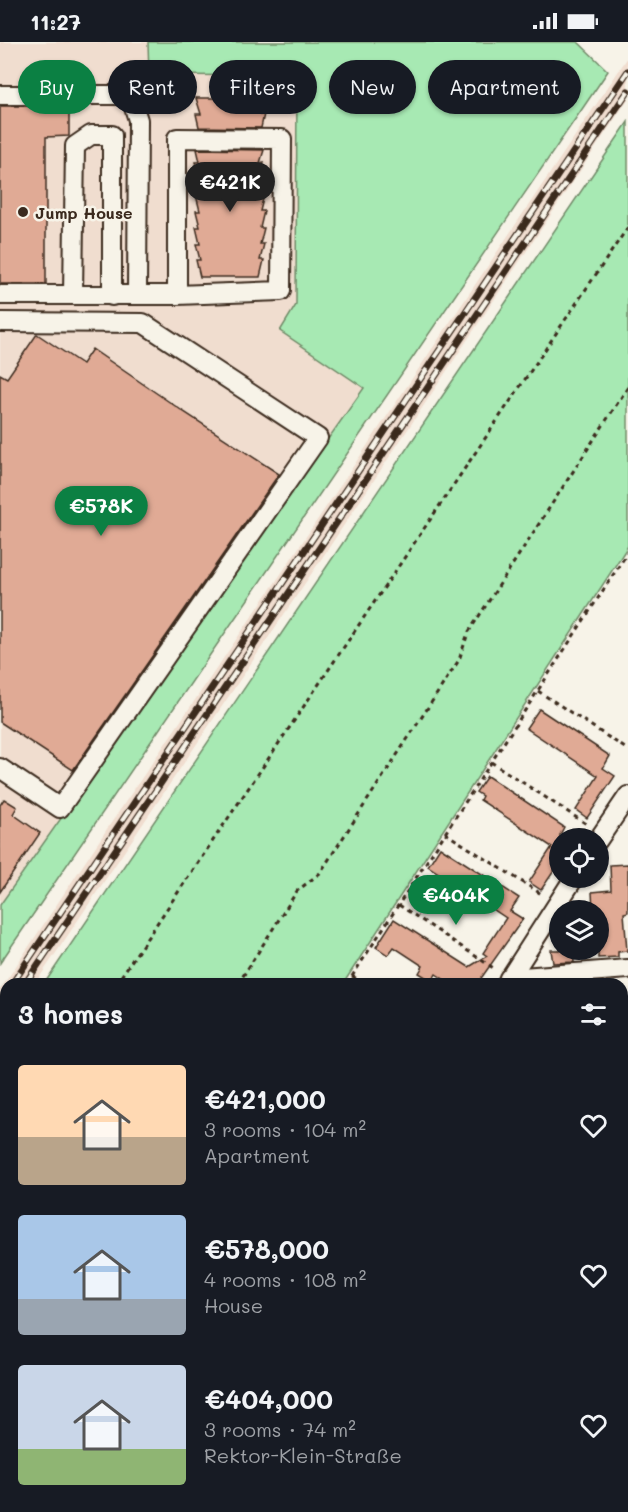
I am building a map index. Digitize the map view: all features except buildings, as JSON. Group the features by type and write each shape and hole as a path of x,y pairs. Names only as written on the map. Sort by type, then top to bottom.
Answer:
{"street":[{"path":"0,95 130,95 138,120 137,295"},
{"path":"73,295 75,146 91,135 112,135 111,296"},
{"path":"0,295 111,296 177,295 281,291 282,139 177,138 177,295"},
{"path":"0,322 143,323 318,438 60,808 0,768"},
{"path":"607,828 628,796"},
{"path":"510,978 549,915"},
{"path":"538,978 628,969"}],"path":[{"path":"120,978 628,227"},
{"path":"242,978 297,891 320,873 459,660 468,633 628,387"},
{"path":"355,978 352,976 628,552"},
{"path":"538,691 628,750"},
{"path":"491,762 588,828"},
{"path":"445,833 550,900"},
{"path":"399,904 504,978"}],"shaded area":[{"path":"0,42 148,42 149,60 108,60 108,114 197,114 197,75 209,75 209,114 297,114 296,305 364,388 0,905"},
{"path":"628,57 628,99 320,561 39,978 8,978"}],"green space":[{"path":"148,42 578,42 608,71 581,111 581,60 428,60 428,114 579,114 0,963 0,905 364,388 280,331 296,305 297,114 317,114 317,60 209,60 209,75 197,75 197,60 149,60"},
{"path":"628,122 628,546 347,978 48,978"}],"railway":[{"path":"16,978 628,71"},
{"path":"29,978 628,91"}],"place":[{"name":"Jump House","path":"23,212"}]}
